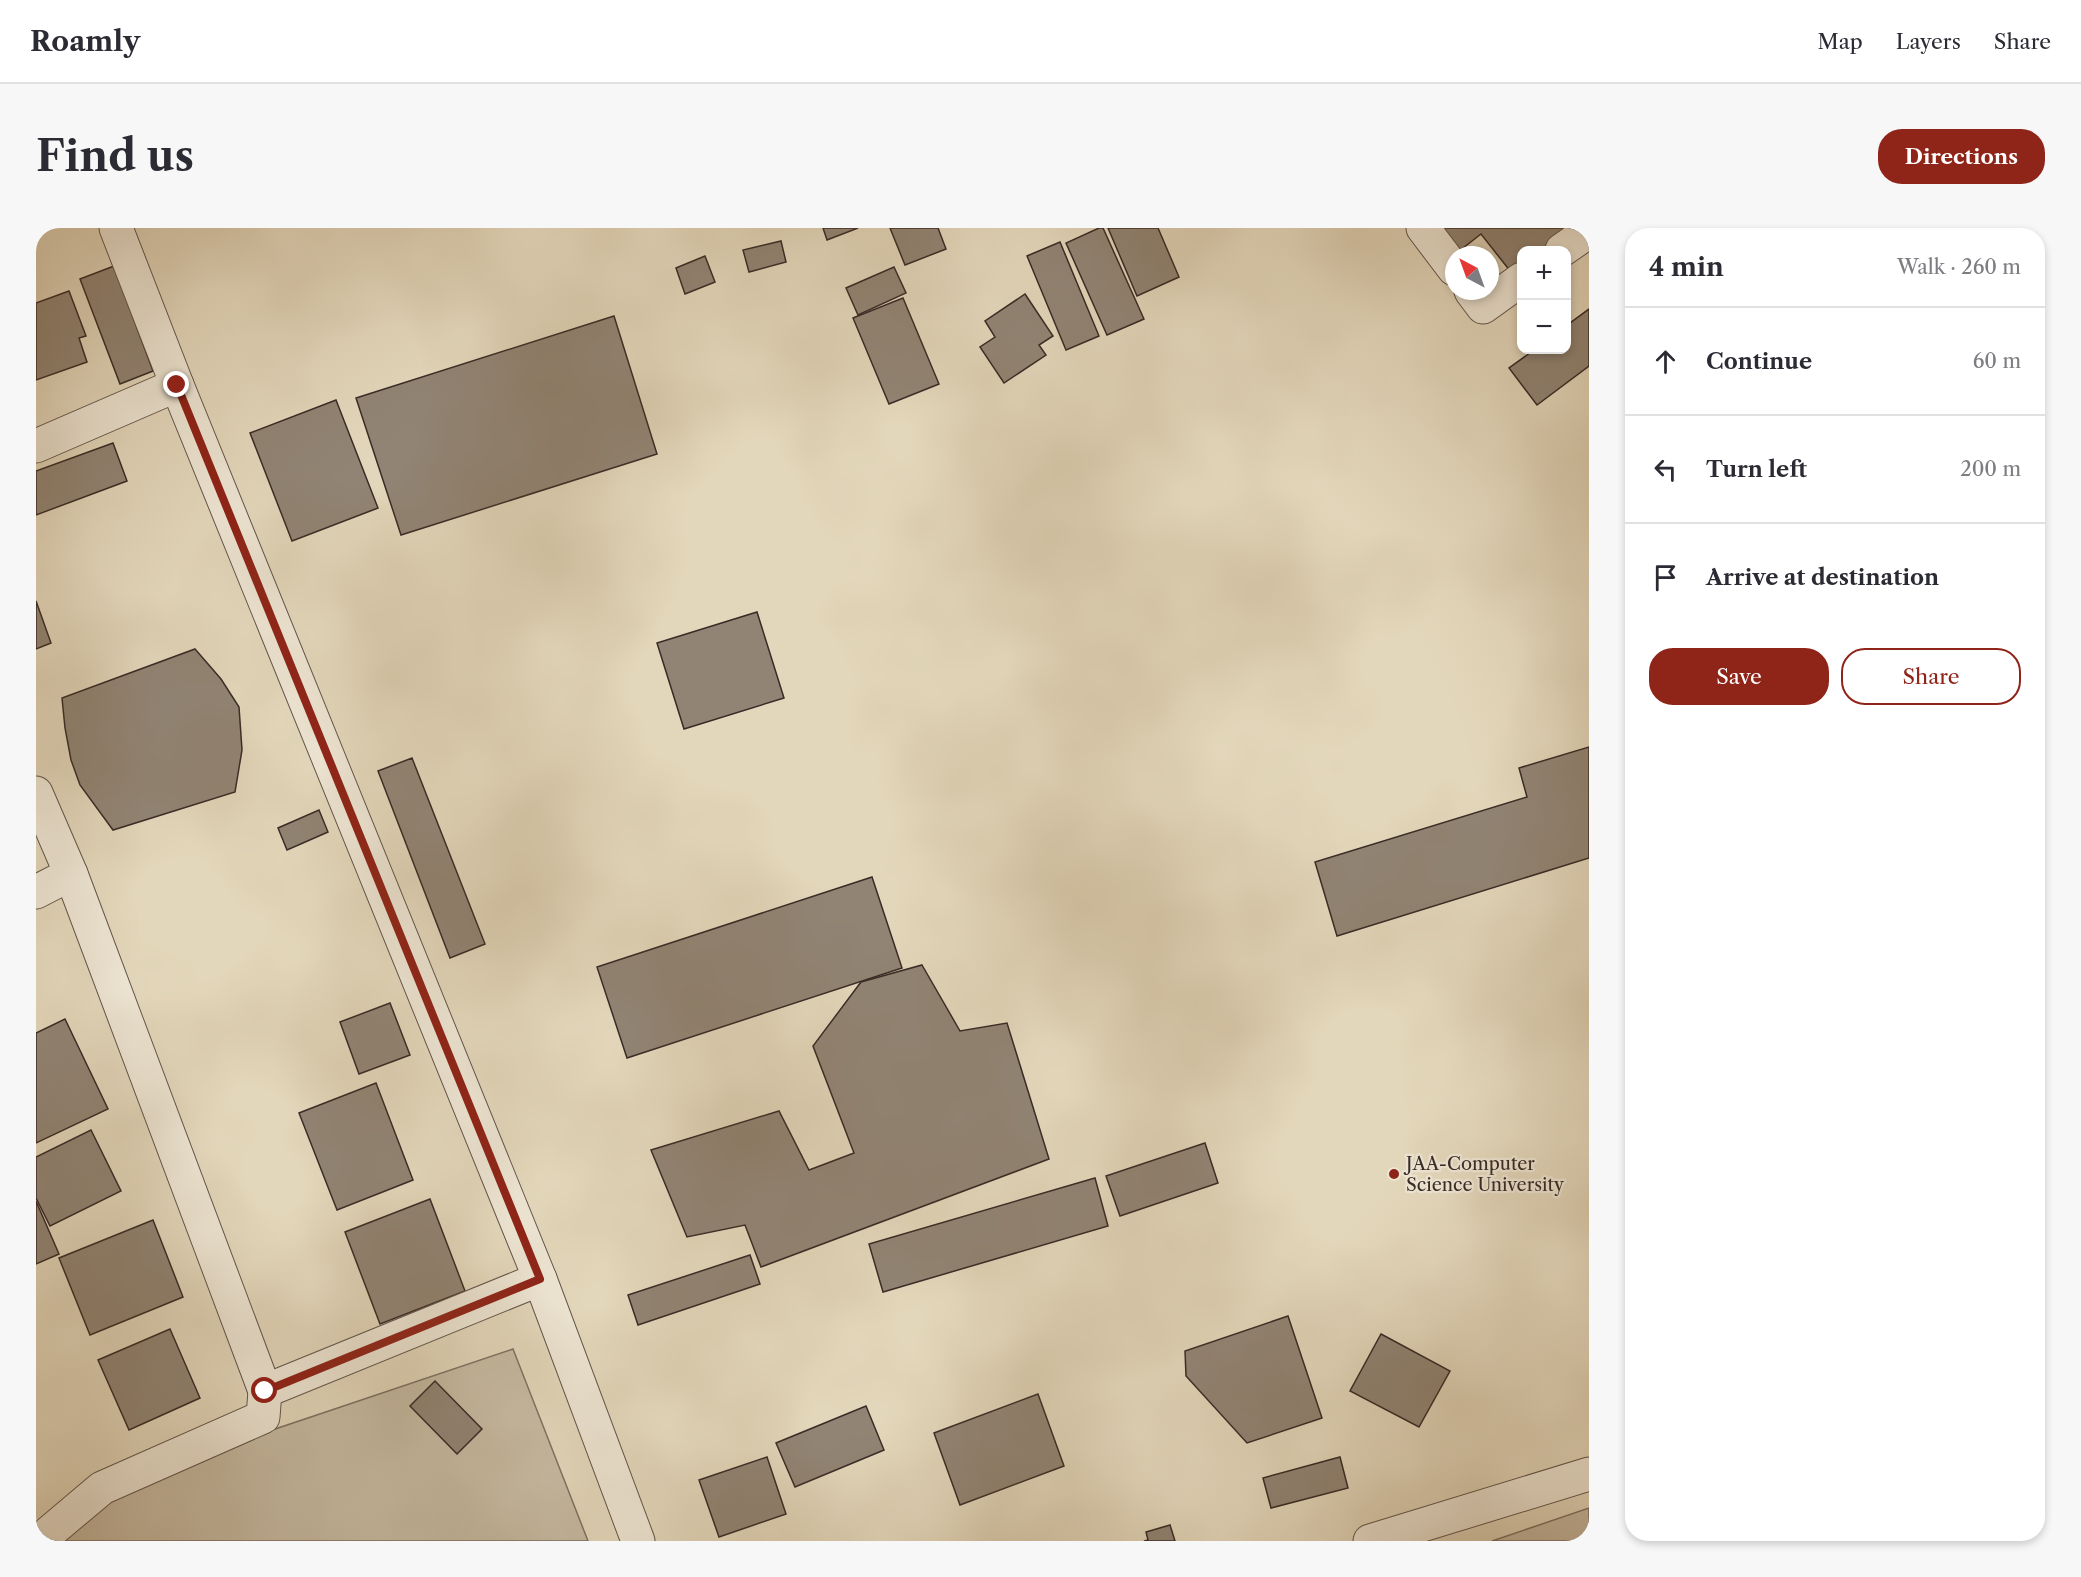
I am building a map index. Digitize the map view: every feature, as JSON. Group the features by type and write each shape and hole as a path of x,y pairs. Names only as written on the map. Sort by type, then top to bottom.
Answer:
{"street":[{"path":"116,228 177,385 540,1279 638,1541"},
{"path":"1423,228 1445,257"},
{"path":"1499,295 1517,282"},
{"path":"1478,300 1483,307 1492,300"},
{"path":"36,446 177,385"},
{"path":"36,793 71,874 265,1391 263,1417 102,1488 39,1541"},
{"path":"36,892 71,874"},
{"path":"265,1391 540,1279"},
{"path":"1370,1541 1589,1474"}],"shaded area":[{"path":"513,1349 588,1541 50,1541 168,1465"},
{"path":"1589,1508 1589,1541 1492,1541"}],"building":[{"path":"823,228 858,228 827,240"},
{"path":"890,228 938,228 946,249 905,265"},
{"path":"1103,228 1144,319 1107,335 1066,243"},
{"path":"1108,228 1158,228 1179,277 1137,296"},
{"path":"1439,228 1575,228 1551,246 1517,246 1517,274 1514,276 1499,257 1499,246 1490,246 1481,234 1466,246 1453,246"},
{"path":"781,241 786,262 749,272 743,250"},
{"path":"1060,242 1099,336 1066,350 1027,256"},
{"path":"705,256 715,282 685,294 676,268"},
{"path":"114,266 153,371 120,384 80,279"},
{"path":"894,267 906,293 858,315 846,288"},
{"path":"69,291 86,336 79,338 87,362 36,380 36,303"},
{"path":"1025,294 1053,336 1039,345 1046,355 1004,383 980,347 995,337 985,321"},
{"path":"903,298 939,384 889,404 853,318"},
{"path":"1589,309 1589,366 1537,405 1509,368 1528,354 1571,354 1571,322"},
{"path":"614,316 657,454 401,535 356,398"},
{"path":"336,400 378,508 292,541 250,433"},
{"path":"113,443 127,481 36,515 36,471"},
{"path":"36,601 51,643 36,649"},
{"path":"757,612 784,698 684,729 657,643"},
{"path":"195,649 221,679 239,707 242,750 235,792 113,830 80,785 71,760 62,698"},
{"path":"1589,747 1589,858 1337,936 1315,862 1527,797 1519,768"},
{"path":"412,758 485,944 450,958 378,771"},
{"path":"319,810 328,832 287,850 278,828"},
{"path":"872,877 902,968 627,1058 597,967"},
{"path":"922,965 960,1031 1007,1023 1049,1159 761,1267 745,1225 687,1237 651,1150 779,1111 809,1170 854,1153 813,1046 861,982"},
{"path":"390,1003 410,1055 359,1074 340,1022"},
{"path":"65,1019 108,1109 36,1143 36,1033"},
{"path":"376,1083 413,1180 337,1210 299,1113"},
{"path":"91,1130 121,1191 50,1226 36,1198 36,1157"},
{"path":"1205,1143 1218,1183 1120,1216 1106,1176"},
{"path":"1095,1178 1108,1226 883,1292 869,1244"},
{"path":"430,1199 465,1291 380,1324 345,1232"},
{"path":"36,1201 59,1254 36,1264"},
{"path":"153,1220 183,1297 90,1335 59,1258"},
{"path":"750,1255 760,1284 638,1325 628,1295"},
{"path":"1288,1316 1322,1418 1247,1443 1186,1376 1185,1351"},
{"path":"170,1329 200,1398 129,1430 98,1360"},
{"path":"1381,1334 1450,1371 1419,1427 1350,1391"},
{"path":"435,1381 482,1429 457,1454 410,1406"},
{"path":"1038,1394 1064,1466 960,1505 934,1433"},
{"path":"866,1406 884,1450 795,1487 776,1443"},
{"path":"767,1457 786,1514 719,1537 699,1480"},
{"path":"1340,1457 1348,1488 1271,1508 1263,1478"},
{"path":"1170,1525 1175,1541 1144,1541 1148,1540 1146,1532"}],"place":[{"name":"JAA-Computer Science University","path":"1394,1174"}],"route":[{"path":"177,385 540,1279 265,1391"}]}
